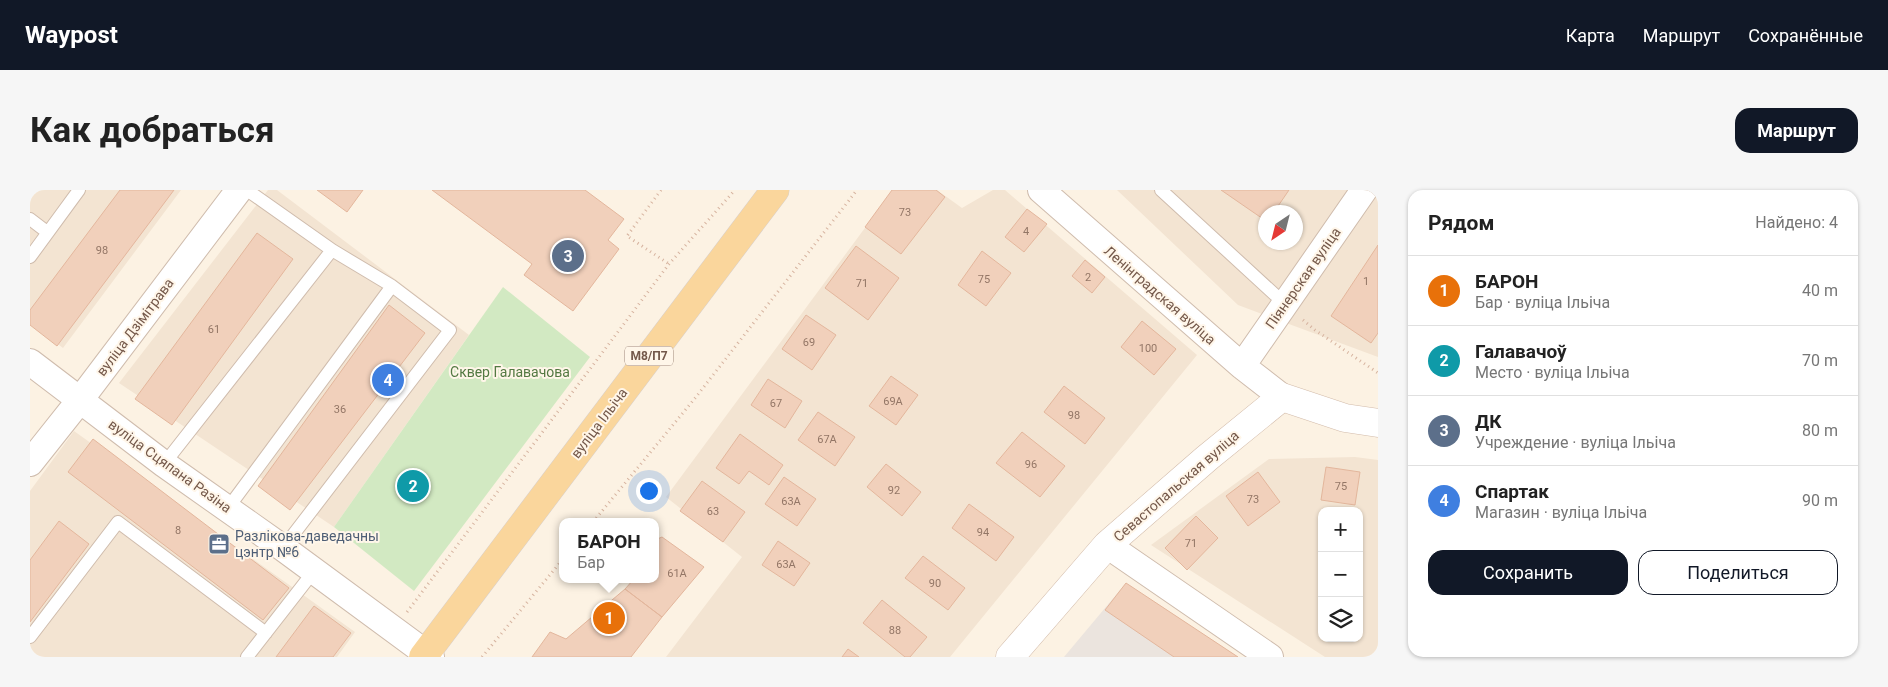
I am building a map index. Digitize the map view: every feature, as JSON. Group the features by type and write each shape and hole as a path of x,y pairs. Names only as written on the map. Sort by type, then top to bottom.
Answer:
{"main road":[{"name":"вуліца Ільіча","path":"426,656 775,190"}],"street":[{"name":"вуліца Дзімітрава","path":"30,463 239,190"},
{"name":"Ленінградская вуліца","path":"1041,190 1242,366 1282,397"},
{"name":"Піянерская вуліца","path":"1242,366 1364,190"},
{"name":"вуліца Сцяпана Разіна","path":"30,362 164,464 283,548 426,656"},
{"path":"1282,397 1344,418 1378,423"},
{"name":"Севастопальская вуліца","path":"1010,657 1108,545 1207,458 1282,397"},
{"path":"1108,545 1270,657"}],"lane":[{"path":"30,257 79,190"},
{"path":"247,190 332,250 392,286 450,330 283,548"},
{"path":"1161,190 1285,304"},
{"path":"30,219 47,232"},
{"path":"164,464 332,250"},
{"path":"228,508 392,286"},
{"path":"30,637 118,522 266,633"},
{"path":"247,657 314,571"}],"path":[{"path":"662,190 627,236 669,264"},
{"path":"412,606 669,264 735,190"},
{"path":"596,518 696,397 858,190"},
{"path":"1285,304 1315,330 1378,373"},
{"path":"482,657 559,564"}],"shaded area":[{"path":"30,190 181,190 63,348 30,323"},
{"path":"268,190 277,190 469,335 334,527 119,383"},
{"path":"893,190 937,190 962,208 993,190 1005,190 1197,355 950,657 666,657 742,557 666,497"},
{"path":"1117,190 1378,190 1378,357 1238,305"},
{"path":"74,431 355,632 337,657 30,657 30,491"},
{"path":"1355,457 1378,460 1378,657 1325,657 1151,545 1269,459"},
{"path":"1126,583 1238,657 1064,657"}],"green space":[{"name":"Сквер Галавачова","path":"503,287 590,357 414,591 334,527"}],"building":[{"path":"120,190 174,190 57,346 30,325 30,310"},
{"path":"317,190 363,190 347,212"},
{"path":"432,190 585,190 624,219 608,240 619,249 573,311 524,275 532,264"},
{"path":"892,190 936,190 945,197 901,254 865,227"},
{"path":"1221,190 1289,190 1279,205 1258,205 1258,215"},
{"path":"1027,209 1047,224 1024,252 1005,237"},
{"path":"257,233 293,259 172,425 135,399"},
{"path":"1378,245 1378,333 1371,343 1331,316"},
{"path":"856,246 899,278 868,320 825,288"},
{"path":"982,251 1011,273 986,306 958,285"},
{"path":"1085,260 1105,277 1092,293 1072,276"},
{"path":"389,305 425,333 290,510 258,486"},
{"path":"806,315 836,335 812,370 782,349"},
{"path":"1142,321 1176,349 1154,375 1121,347"},
{"path":"891,376 918,395 896,425 869,406"},
{"path":"768,379 802,401 785,428 751,405"},
{"path":"1064,386 1105,418 1085,444 1044,412"},
{"path":"818,412 855,437 835,466 798,440"},
{"path":"1022,432 1065,466 1040,497 996,463"},
{"path":"740,434 783,465 769,485 749,471 739,484 716,468"},
{"path":"93,439 289,588 263,620 68,472"},
{"path":"886,464 921,492 902,516 867,487"},
{"path":"1326,467 1360,472 1355,505 1321,500"},
{"path":"1258,472 1280,502 1248,526 1226,496"},
{"path":"784,477 816,499 797,526 765,504"},
{"path":"702,481 745,512 723,542 680,511"},
{"path":"969,504 1014,537 996,561 952,528"},
{"path":"1196,516 1218,538 1187,570 1165,548"},
{"path":"59,521 89,544 30,622 30,560"},
{"path":"662,537 704,567 662,617 625,589 630,583 659,583 659,538"},
{"path":"778,541 810,563 794,586 762,565"},
{"path":"923,556 965,588 948,610 905,578"},
{"path":"1126,583 1238,657 1174,657 1105,610"},
{"path":"625,589 662,617 631,657 532,657 550,632 566,639"},
{"path":"882,600 927,637 910,657 905,657 863,623"},
{"path":"314,606 351,633 333,657 276,657"},
{"path":"848,649 859,657 842,657"}],"place":[{"name":"ДК","path":"568,256"},
{"name":"Спартак","path":"388,380"},
{"name":"Галавачоў","path":"413,486"},
{"name":"Разлікова-даведачны цэнтр №6","path":"219,544"},
{"name":"БАРОН","path":"609,618"}]}
